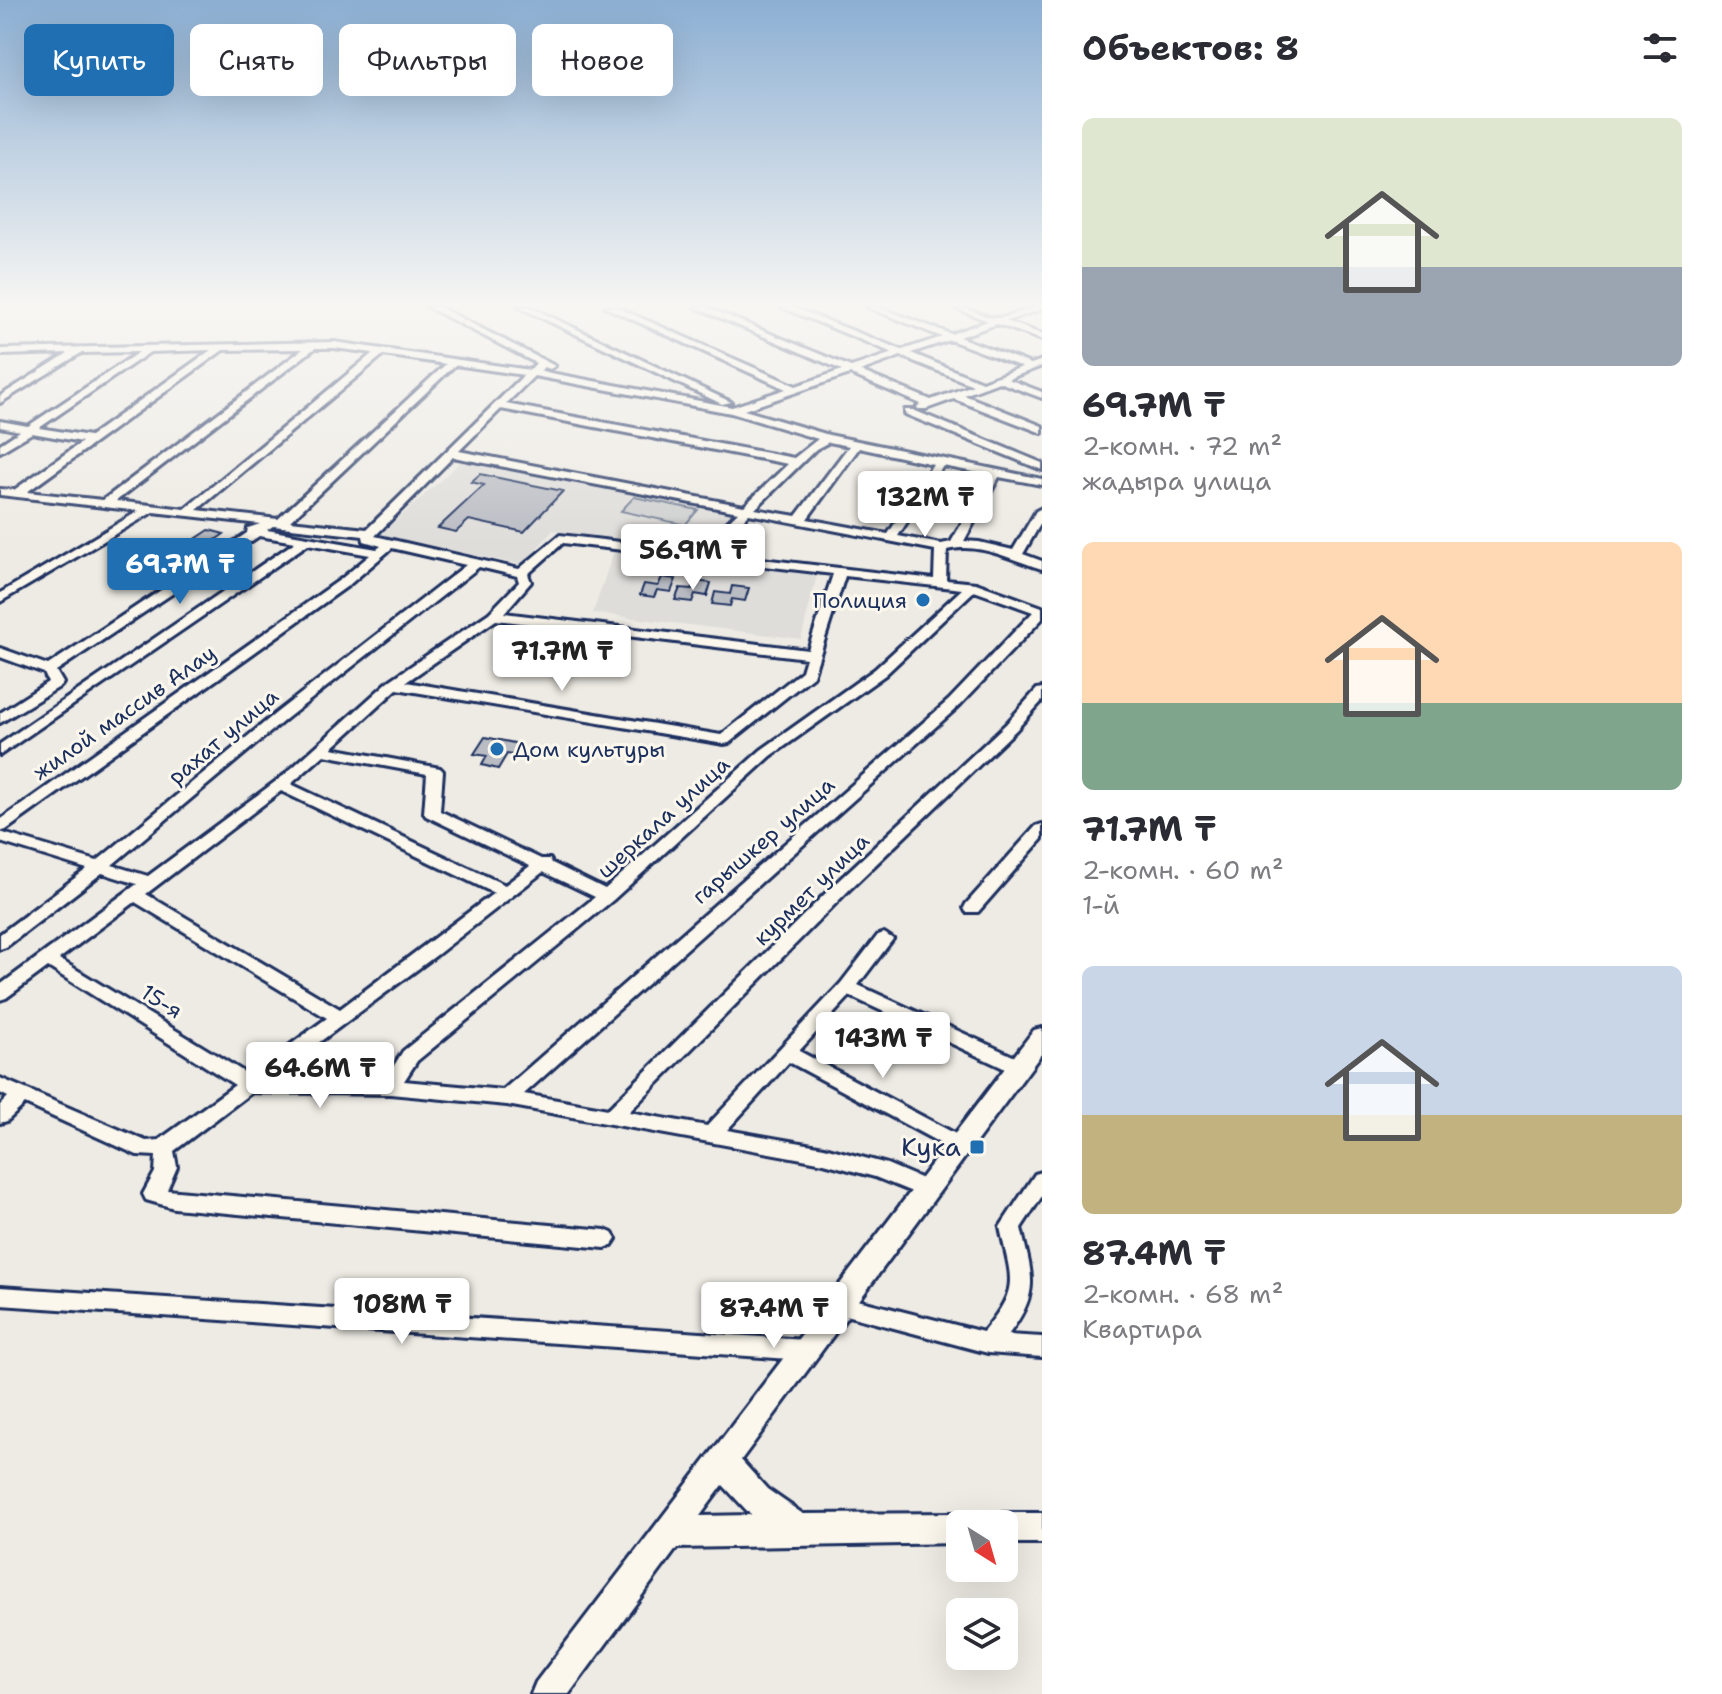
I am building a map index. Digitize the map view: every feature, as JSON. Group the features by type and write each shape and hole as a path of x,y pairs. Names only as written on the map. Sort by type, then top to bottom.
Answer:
{"main road":[{"path":"548,1694 1042,1036"},
{"path":"724,1459 748,1494 799,1529"},
{"path":"667,1533 946,1528"},
{"path":"1018,1528 1042,1528"}],"street":[{"path":"0,400 22,386"},
{"path":"0,449 94,386"},
{"path":"17,493 168,386"},
{"path":"105,504 260,386"},
{"path":"186,514 340,386"},
{"path":"49,670 276,522 426,386"},
{"path":"369,535 519,386"},
{"path":"615,386 736,408 804,386"},
{"path":"690,386 736,408 827,438 1042,482"},
{"path":"788,386 795,389"},
{"path":"888,386 931,404"},
{"path":"979,386 909,412 1042,467"},
{"path":"1018,386 1042,395"},
{"path":"954,395 1042,430"},
{"path":"499,406 796,462"},
{"path":"0,424 92,440"},
{"path":"695,560 796,462 827,438"},
{"path":"799,521 856,445"},
{"path":"450,453 941,548 957,542 978,544 1042,565"},
{"path":"891,538 940,462"},
{"path":"957,542 996,472"},
{"path":"0,492 105,504 306,540 384,549 522,573"},
{"path":"1016,556 1039,527 1042,511"},
{"path":"0,598 144,513 276,522 369,535 384,549"},
{"path":"522,573 560,539 695,560 840,571 972,586 1042,611"},
{"path":"0,751 306,540"},
{"path":"940,583 941,548"},
{"name":"жилой массив Алау","path":"0,827 345,582 384,549"},
{"name":"рахат улица","path":"0,943 102,865 281,716 475,564"},
{"path":"394,684 724,740 808,673 840,571"},
{"path":"0,994 280,785 394,684 494,616 525,582 522,573"},
{"name":"шеркала улица","path":"390,1087 410,1056 607,896 766,753 880,672 972,586"},
{"name":"гарышкер улица","path":"507,1098 954,703 1042,611"},
{"path":"494,616 814,655"},
{"path":"0,652 49,670 56,683 0,719"},
{"name":"курмет улица","path":"611,1118 845,884 1011,727 1042,692"},
{"path":"321,750 435,771 432,813 544,863 607,896"},
{"path":"280,785 506,892"},
{"path":"972,908 1042,829"},
{"path":"0,837 102,865 150,882"},
{"path":"0,1085 144,1149 163,1148 341,1018 544,863"},
{"path":"134,894 341,1018"},
{"path":"711,1135 847,987 884,939"},
{"name":"15-я","path":"47,959 250,1085"},
{"path":"847,987 1019,1067"},
{"path":"785,1052 960,1145"},
{"path":"250,1085 390,1087 507,1098 824,1155 880,1170 927,1190"},
{"path":"0,1116 23,1095"},
{"path":"163,1148 169,1163 167,1174 153,1194 174,1200 605,1239"},
{"path":"988,1343 1015,1312 1024,1290 1010,1227 1042,1180"},
{"path":"0,1296 806,1350"},
{"path":"842,1305 988,1343 1042,1347"}],"shaded area":[{"path":"465,458 736,511 709,552 618,543 553,530 523,565 379,536"},
{"path":"634,497 698,510 685,525 621,511"},
{"path":"614,550 817,575 801,639 593,613"}],"building":[{"path":"480,474 563,491 524,532 469,520 456,532 438,528 484,485 471,482"},
{"path":"209,530 224,534 201,550 185,546"},
{"path":"662,577 676,579 671,592 657,590 654,597 640,595 644,584 658,586"},
{"path":"695,581 711,583 707,596 695,594 692,602 675,600 680,588 692,589"},
{"path":"732,586 749,588 745,601 732,599 730,606 712,604 715,592 730,594"},
{"name":"Дом культуры","path":"485,737 519,744 513,755 507,754 498,769 482,765 487,756 474,754"}],"place":[{"name":"Полиция","path":"923,600"},
{"name":"Дом культуры","path":"497,749"},
{"name":"Кука","path":"977,1147"}]}
